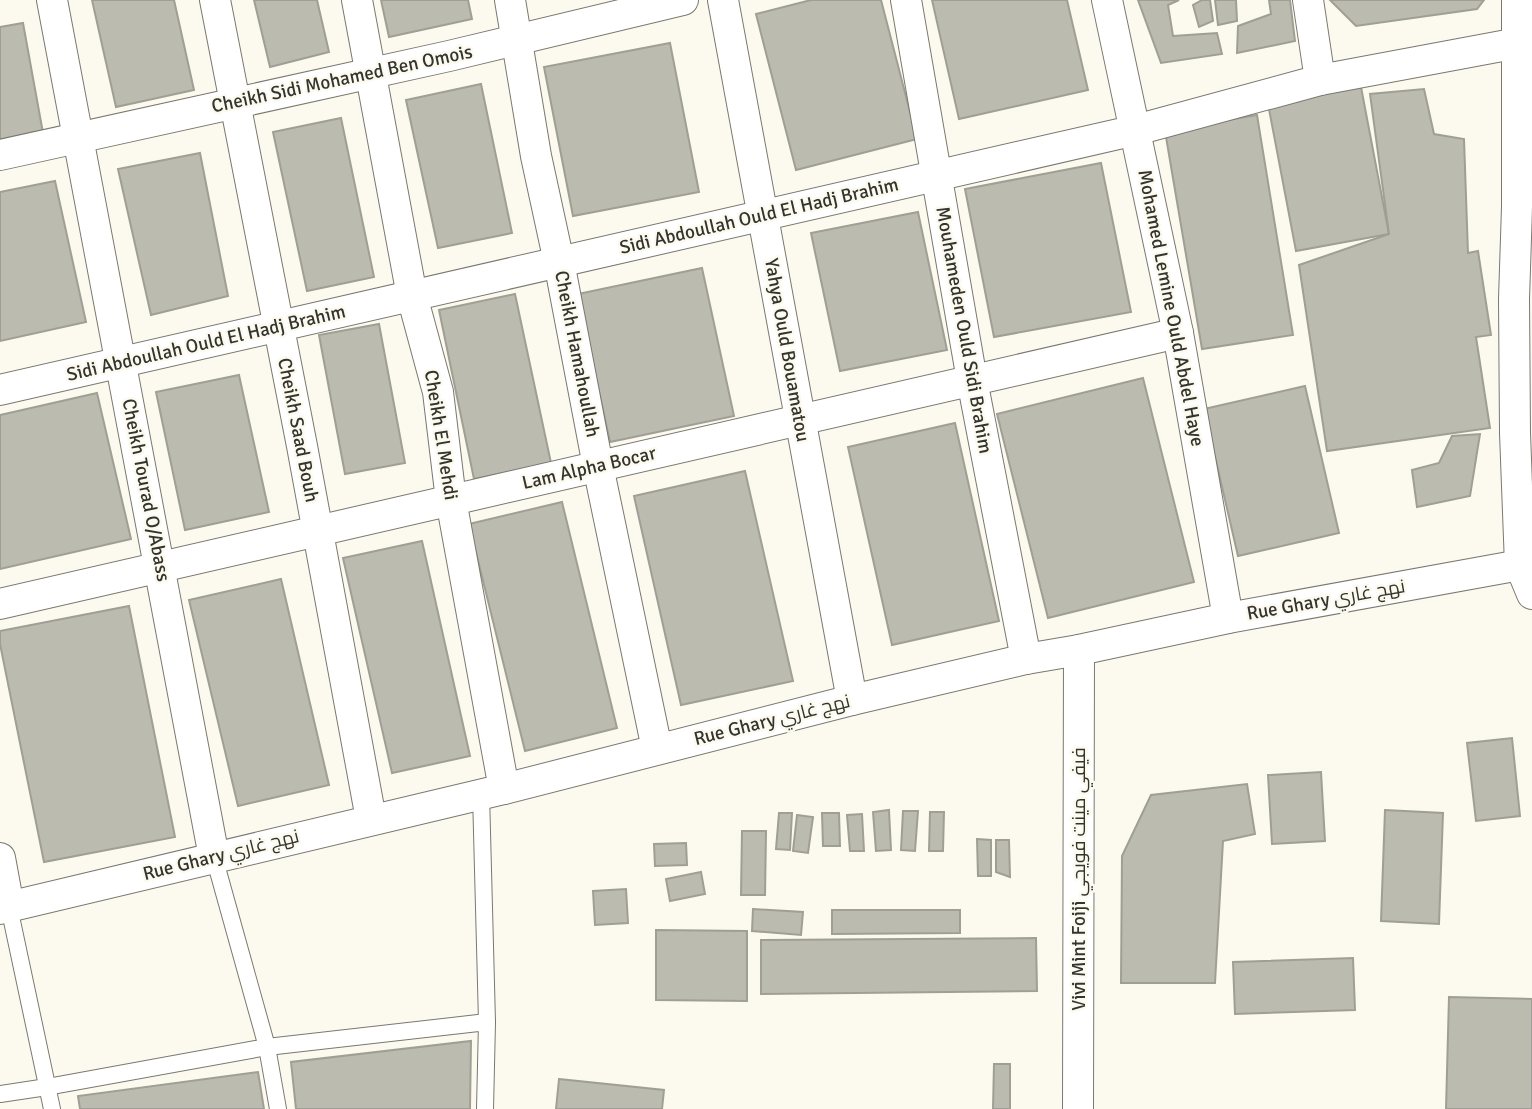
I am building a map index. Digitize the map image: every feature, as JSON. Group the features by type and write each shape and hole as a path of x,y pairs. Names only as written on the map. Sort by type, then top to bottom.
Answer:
{"street":[{"name":"Cheikh Tourad O/Abass","path":"52,0 214,857"},
{"name":"Cheikh Saad Bouh","path":"215,0 371,819"},
{"name":"Cheikh El Mehdi","path":"357,0 412,296 438,392 450,500 492,791"},
{"name":"Cheikh Hamahoullah","path":"510,0 536,156 657,749"},
{"name":"Cheikh Sidi Mohamed Ben Omois","path":"0,155 449,56 683,0"},
{"name":"Yahya Ould Bouamatou","path":"723,0 852,700"},
{"name":"Mouhameden Ould Sidi Brahim","path":"906,0 972,380 1026,659"},
{"name":"Mohamed Lemine Ould Abdel Haye","path":"1107,0 1178,333 1228,618"},
{"path":"1308,0 1320,80"},
{"path":"1517,0 1515,433 1520,565 1532,594"},
{"name":"Sidi Abdoullah Ould El Hadj Brahim","path":"0,390 1136,130 1320,80 1518,43"},
{"name":"Lam Alpha Bocar","path":"0,604 1178,333"},
{"name":"Rue Ghary نهج غاري","path":"4,908 1026,659 1228,618 1520,565"},
{"name":"Vivi Mint Foiji فيفي مينت فويجي","path":"1078,1109 1079,650"},
{"path":"0,858 4,908"}],"lane":[{"path":"485,1109 492,791"},
{"path":"214,857 267,1047 278,1109"},
{"path":"4,908 52,1109"},
{"path":"0,1094 267,1047 487,1022"}],"building":[{"path":"92,0 174,0 194,90 116,107"},
{"path":"254,0 317,0 329,52 270,67"},
{"path":"381,0 468,0 472,19 389,37"},
{"path":"811,0 881,0 917,139 796,170 756,14"},
{"path":"932,0 1067,0 1088,90 959,119"},
{"path":"1138,0 1179,0 1168,5 1173,36 1217,33 1222,54 1161,63"},
{"path":"1202,0 1210,0 1213,21 1199,27 1193,5"},
{"path":"1215,0 1236,0 1237,21 1218,25"},
{"path":"1269,0 1290,0 1295,41 1237,53 1238,26 1271,14"},
{"path":"1330,0 1484,0 1477,9 1356,26"},
{"path":"23,23 43,133 0,140 0,27"},
{"path":"670,43 699,192 573,216 544,67"},
{"path":"481,84 512,233 438,248 406,100"},
{"path":"1361,87 1389,234 1296,251 1268,104"},
{"path":"1424,89 1434,134 1464,139 1468,253 1478,251 1491,335 1476,337 1490,428 1327,451 1299,265 1389,234 1370,94"},
{"path":"1257,115 1293,335 1202,349 1165,131"},
{"path":"341,118 374,277 307,291 273,132"},
{"path":"200,153 228,296 151,315 118,169"},
{"path":"1101,163 1131,312 994,337 965,189"},
{"path":"55,181 86,322 0,341 0,192"},
{"path":"918,212 947,350 840,371 811,233"},
{"path":"702,268 734,416 610,442 578,294"},
{"path":"515,294 551,463 474,479 439,310"},
{"path":"379,324 405,463 345,474 319,335"},
{"path":"239,375 269,512 185,530 156,392"},
{"path":"1143,378 1194,582 1048,618 997,414"},
{"path":"1305,386 1339,533 1238,556 1204,409"},
{"path":"97,393 131,539 0,569 0,415"},
{"path":"955,423 999,621 892,645 848,447"},
{"path":"1480,434 1470,496 1417,507 1412,470 1439,463 1452,436"},
{"path":"745,471 793,681 681,705 634,496"},
{"path":"562,502 617,728 525,751 469,524"},
{"path":"422,541 470,756 392,773 343,558"},
{"path":"281,579 329,785 238,806 189,600"},
{"path":"129,606 175,837 44,862 0,644 0,631"},
{"path":"1512,738 1520,816 1476,821 1467,743"},
{"path":"1321,772 1325,841 1272,844 1268,775"},
{"path":"1247,784 1255,834 1223,841 1215,983 1121,983 1122,856 1151,795"},
{"path":"889,810 891,850 876,851 873,812"},
{"path":"1385,810 1443,813 1439,924 1381,921"},
{"path":"903,811 918,811 915,851 901,850"},
{"path":"930,812 944,812 943,851 929,851"},
{"path":"779,813 792,813 790,850 776,849"},
{"path":"822,813 839,813 840,846 823,846"},
{"path":"862,814 864,851 850,851 847,815"},
{"path":"797,815 813,817 808,853 793,851"},
{"path":"742,831 766,831 765,895 741,895"},
{"path":"977,839 991,840 991,876 978,876"},
{"path":"996,840 1009,840 1010,877 996,872"},
{"path":"686,843 687,865 655,866 654,844"},
{"path":"701,872 705,894 670,901 666,879"},
{"path":"626,889 628,923 595,925 593,891"},
{"path":"753,909 803,912 801,935 752,931"},
{"path":"832,910 960,910 960,933 832,934"},
{"path":"656,930 747,931 747,1001 656,1000"},
{"path":"1036,938 1037,991 761,994 761,940"},
{"path":"1353,958 1355,1010 1235,1014 1233,962"},
{"path":"1449,997 1532,999 1532,1109 1446,1109"},
{"path":"471,1041 470,1109 296,1109 291,1062"},
{"path":"994,1064 1010,1064 1010,1109 993,1109"},
{"path":"258,1072 264,1109 80,1109 78,1096"},
{"path":"559,1079 664,1090 662,1109 556,1109"}]}
